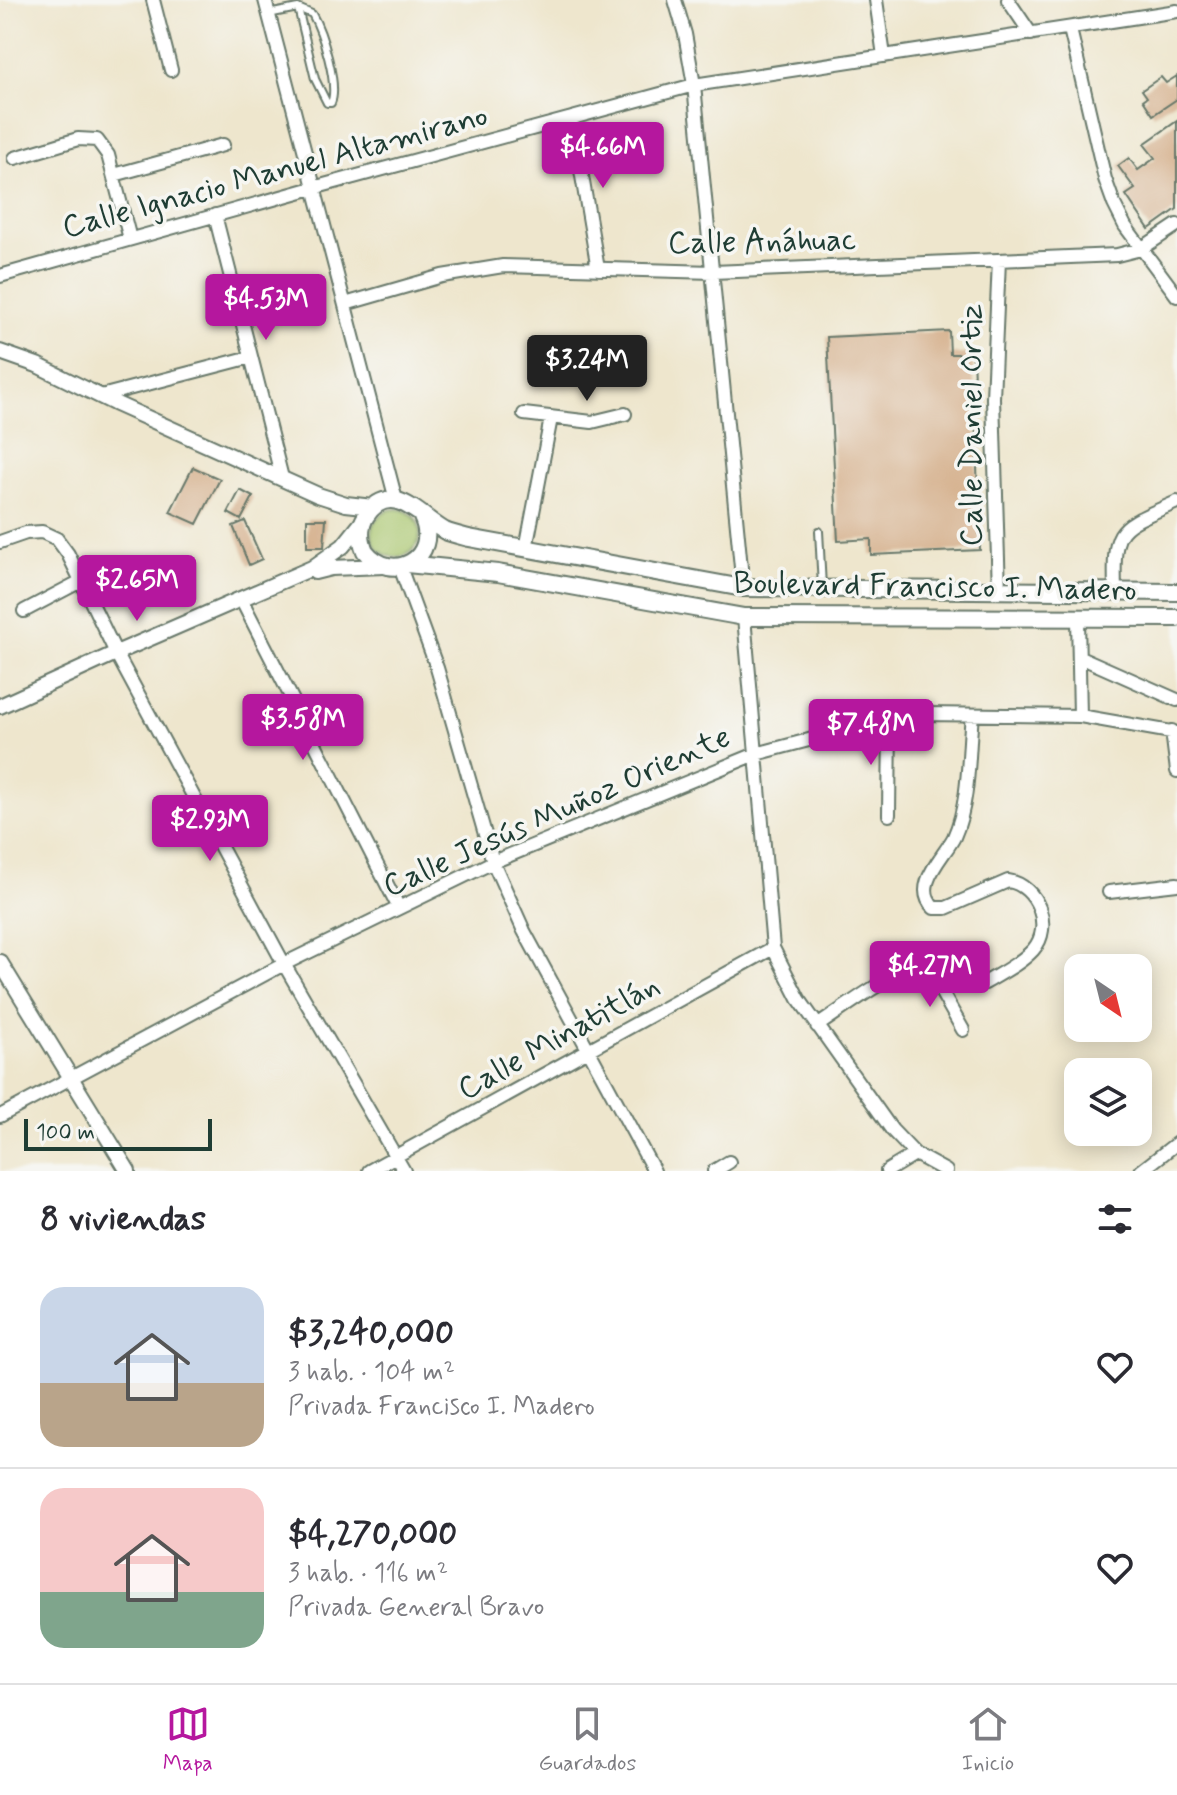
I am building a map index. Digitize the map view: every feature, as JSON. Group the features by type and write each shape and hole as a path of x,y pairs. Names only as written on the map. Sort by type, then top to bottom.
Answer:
{"main road":[{"path":"396,500 411,505 422,517 427,532 424,547 397,566 370,557 362,544 361,528 368,514 396,500"},
{"name":"Boulevard Francisco I. Madero","path":"422,517 447,532 743,588 1177,592"},
{"name":"Boulevard Francisco I. Madero","path":"397,566 498,573 744,617 1177,618"}],"street":[{"path":"153,0 171,70"},
{"path":"265,0 396,500"},
{"path":"675,0 694,85 743,588"},
{"path":"876,0 884,56"},
{"path":"1008,0 1031,34"},
{"name":"Calle Ignacio Manuel Altamirano","path":"0,276 694,85 1177,11"},
{"path":"1070,29 1105,179 1114,204 1141,249 1177,296"},
{"path":"572,118 598,269"},
{"path":"15,158 88,138 97,140 114,175 130,239"},
{"path":"114,175 223,145"},
{"path":"215,215 282,478"},
{"name":"Calle Anáhuac","path":"345,304 442,276 503,266 713,272 1117,255 1141,249 1177,225"},
{"name":"Calle Daniel Ortiz","path":"999,260 993,398 999,591"},
{"path":"0,352 37,365 282,478 368,514 332,556 292,578 0,706"},
{"path":"101,396 251,357"},
{"path":"524,414 592,422 625,414"},
{"path":"526,549 551,418"},
{"path":"1115,592 1114,551 1117,536 1126,527 1177,502"},
{"path":"0,542 26,533 42,532 57,539 68,554 116,653 284,964 404,1171"},
{"path":"292,578 331,568 397,566 437,668 493,862 524,931 654,1171"},
{"path":"24,611 81,581"},
{"path":"241,599 399,908"},
{"path":"744,617 773,948 799,999 885,1120 915,1154 946,1171"},
{"path":"1078,618 1080,716"},
{"path":"1080,657 1177,700"},
{"name":"Calle Jesús Muñoz Oriente","path":"0,1116 284,964 493,862 756,754 924,714 1080,716 1174,732"},
{"path":"972,715 960,822 927,883 926,898 934,908 946,908 1008,881 1019,882 1030,890 1037,902 1042,925 1041,938 1033,950 985,983"},
{"path":"889,815 890,720"},
{"path":"1174,732 1177,771"},
{"path":"1109,892 1177,884"},
{"name":"Calle Minatitlán","path":"369,1171 773,948"},
{"path":"0,962 128,1171"},
{"path":"817,1026 874,989 918,968 935,981 963,1030"},
{"path":"1141,1171 1177,1143"},
{"path":"887,1171 915,1154"},
{"path":"714,1171 729,1162"}],"lane":[{"path":"268,14 298,8 312,14 317,21 334,91 331,103 323,100 319,91 298,8"},
{"path":"819,531 823,590"}],"green space":[{"path":"396,509 413,516 420,533 413,550 396,557 379,550 372,533 379,516"}],"building":[{"path":"1177,76 1177,99 1153,115 1143,100 1147,97 1142,90 1161,77 1166,83"},
{"path":"1177,121 1177,209 1149,229 1126,195 1135,189 1118,166 1129,158 1138,170 1155,158 1144,144"},
{"path":"949,331 950,354 973,354 980,550 871,555 871,539 838,541 827,337"},
{"path":"193,467 220,479 197,524 170,512"},
{"path":"240,490 253,497 241,520 228,513"},
{"path":"307,519 326,519 324,547 307,547"},
{"path":"245,521 262,559 249,565 233,526"}]}
